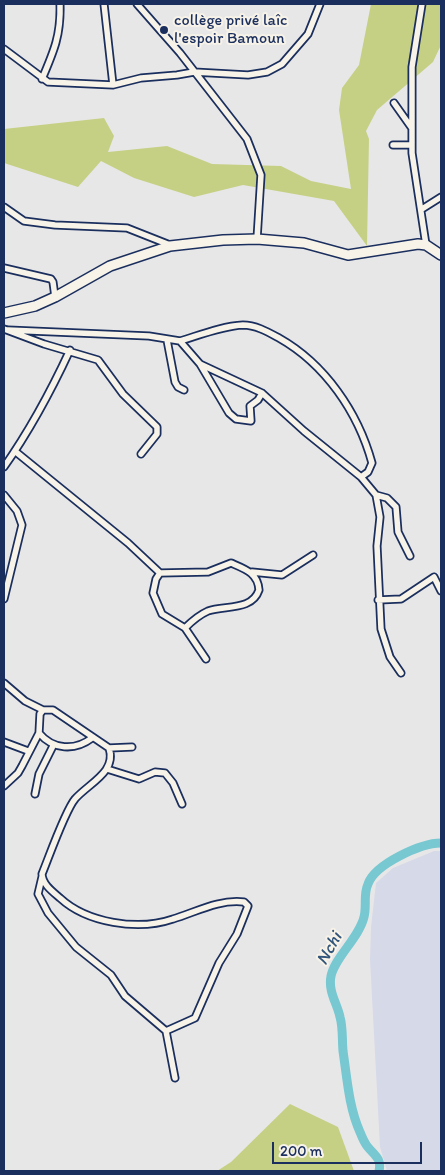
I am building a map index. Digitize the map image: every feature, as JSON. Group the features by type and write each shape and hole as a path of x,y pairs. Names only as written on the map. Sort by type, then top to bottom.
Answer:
{"main road":[{"path":"4,314 23,310 55,297 110,266 170,246 223,240 257,239 304,243 348,255 405,245 426,245 441,255"}],"street":[{"path":"42,79 58,42 60,4"},
{"path":"104,4 113,85"},
{"path":"137,4 194,72 247,140 259,166 262,183 257,239"},
{"path":"4,49 21,60 42,79 57,83 113,85 141,78 178,76 194,72 248,75 275,69 282,64 308,34 320,4"},
{"path":"422,4 412,67 412,145 414,177 422,209 426,245"},
{"path":"394,103 413,131"},
{"path":"394,145 412,145"},
{"path":"422,209 441,197"},
{"path":"4,208 24,221 55,225 127,228 170,246"},
{"path":"4,268 51,278 55,297"},
{"path":"6,329 149,336 180,341 245,325 269,332 295,347 329,380 362,433 372,463 368,472 361,477"},
{"path":"6,329 44,344 70,350 101,362 123,394 157,427 157,434 141,454"},
{"path":"167,340 172,375 178,387 184,390"},
{"path":"180,341 200,364 229,413 236,419 251,421 250,406 258,400 262,393"},
{"path":"4,467 16,452 56,382 70,350"},
{"path":"200,364 262,393 304,431 361,477 376,495 380,517 377,546 378,600 384,641 390,657 402,673"},
{"path":"16,452 128,543 160,573 208,572 231,563 251,572 282,575 313,555"},
{"path":"4,495 18,511 22,525 4,599"},
{"path":"376,495 387,498 396,507 398,532 410,556"},
{"path":"186,628 202,614 239,606 253,600 259,590 258,583 251,572"},
{"path":"160,573 153,587 155,602 162,614 186,628 206,659"},
{"path":"378,600 401,599 434,577 441,591"},
{"path":"4,683 25,701 43,710 49,709 58,713 109,748 132,747"},
{"path":"4,786 18,773 39,733 40,714 43,710"},
{"path":"39,733 53,746 76,747 92,738"},
{"path":"4,742 28,751"},
{"path":"35,794 39,774 53,746"},
{"path":"109,748 112,759 108,769 74,800 42,877 38,894 48,913 76,947 111,975 125,996 166,1031 175,1078"},
{"path":"108,769 139,779 156,772 165,773 173,783 182,804"},
{"path":"42,877 49,888 71,907 90,916 111,921 159,923 220,903 242,901 248,906 236,934 219,963 195,1018 166,1031"}],"shaded area":[{"path":"434,851 441,851 441,1171 387,1171 380,1147 370,960 371,927 376,883 393,868"}],"green space":[{"path":"371,4 441,4 441,45 433,62 377,110 366,131 369,139 367,246 334,201 243,185 194,197 134,178 101,161 78,187 4,163 4,129 104,118 114,136 108,152 167,146 212,164 281,166 311,181 351,189 339,110 342,88 359,65"},
{"path":"290,1104 338,1127 354,1171 217,1171 231,1162"}],"waterway":[{"name":"Nchi","path":"379,1171 378,1160 364,1141 353,1113 343,1051 341,1021 332,992 331,976 337,962 361,925 365,913 365,896 372,876 389,862 400,856 422,847 441,843"}],"place":[{"name":"collège privé laîc l'espoir Bamoun","path":"164,30"}]}
